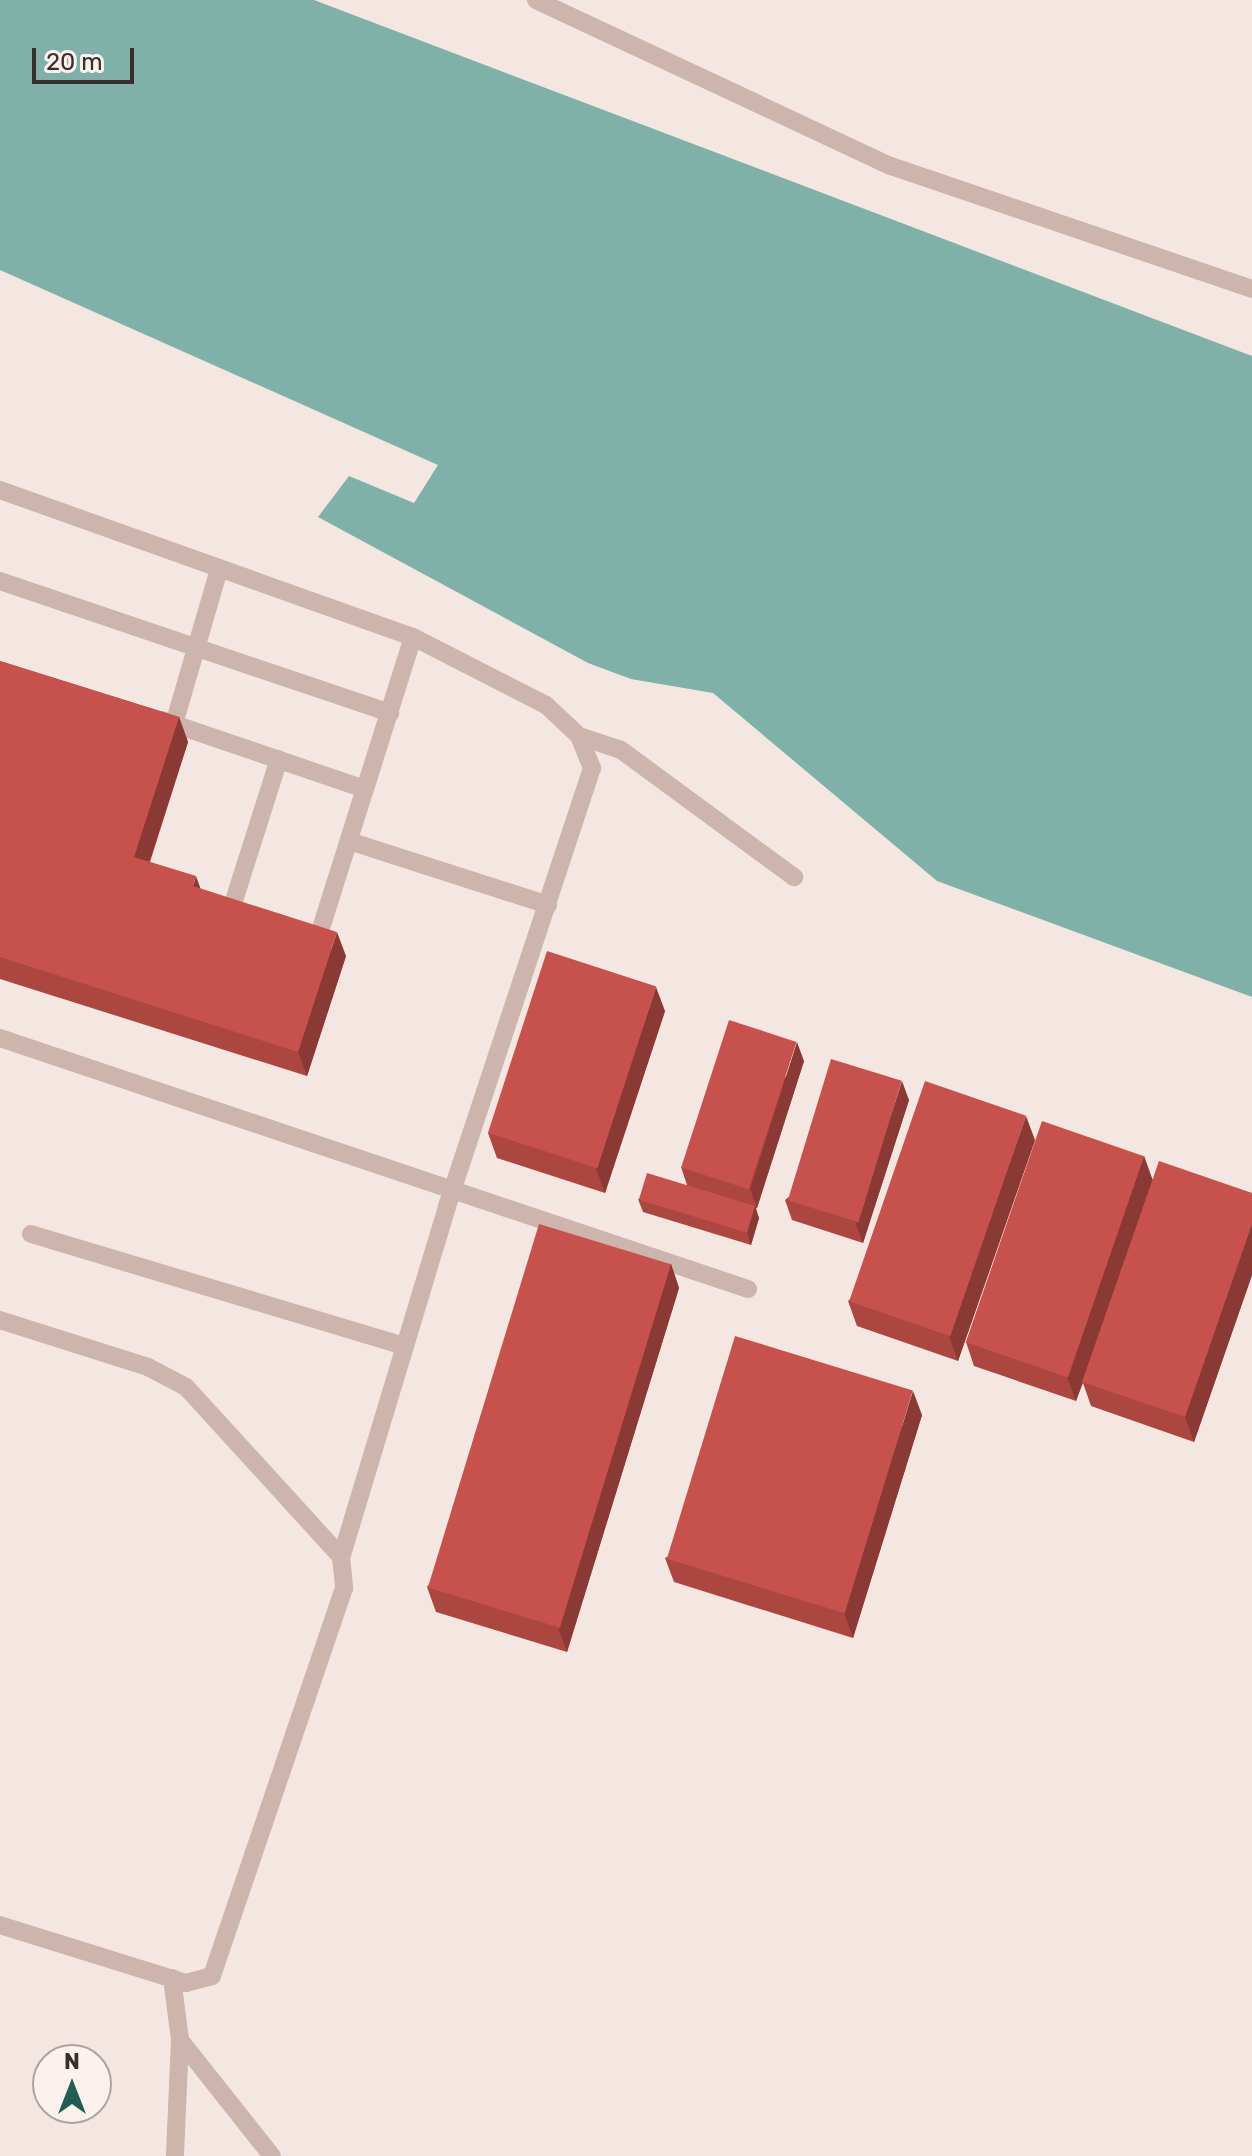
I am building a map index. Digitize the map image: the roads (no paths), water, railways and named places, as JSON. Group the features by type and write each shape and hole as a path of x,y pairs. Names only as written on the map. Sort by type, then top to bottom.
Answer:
{"lane":[{"path":"536,0 891,166 1252,289"},
{"path":"0,490 413,637 546,705 579,736 592,768 454,1189 341,1557 344,1588 212,1976 186,1983 0,1925"},
{"path":"174,724 219,569"},
{"path":"0,581 390,713"},
{"path":"322,925 413,637"},
{"path":"145,714 365,789"},
{"path":"579,736 621,750 794,877"},
{"path":"232,907 279,759"},
{"path":"349,841 548,905"},
{"path":"0,1038 748,1289"},
{"path":"31,1234 405,1346"},
{"path":"0,1320 148,1367 186,1387 341,1557"},
{"path":"172,1978 180,2040 175,2156"},
{"path":"180,2040 272,2156"}],"water":[{"path":"0,0 314,0 1252,356 1252,997 937,881 713,693 631,679 588,663 318,517 349,476 414,503 438,465 0,270"}]}
